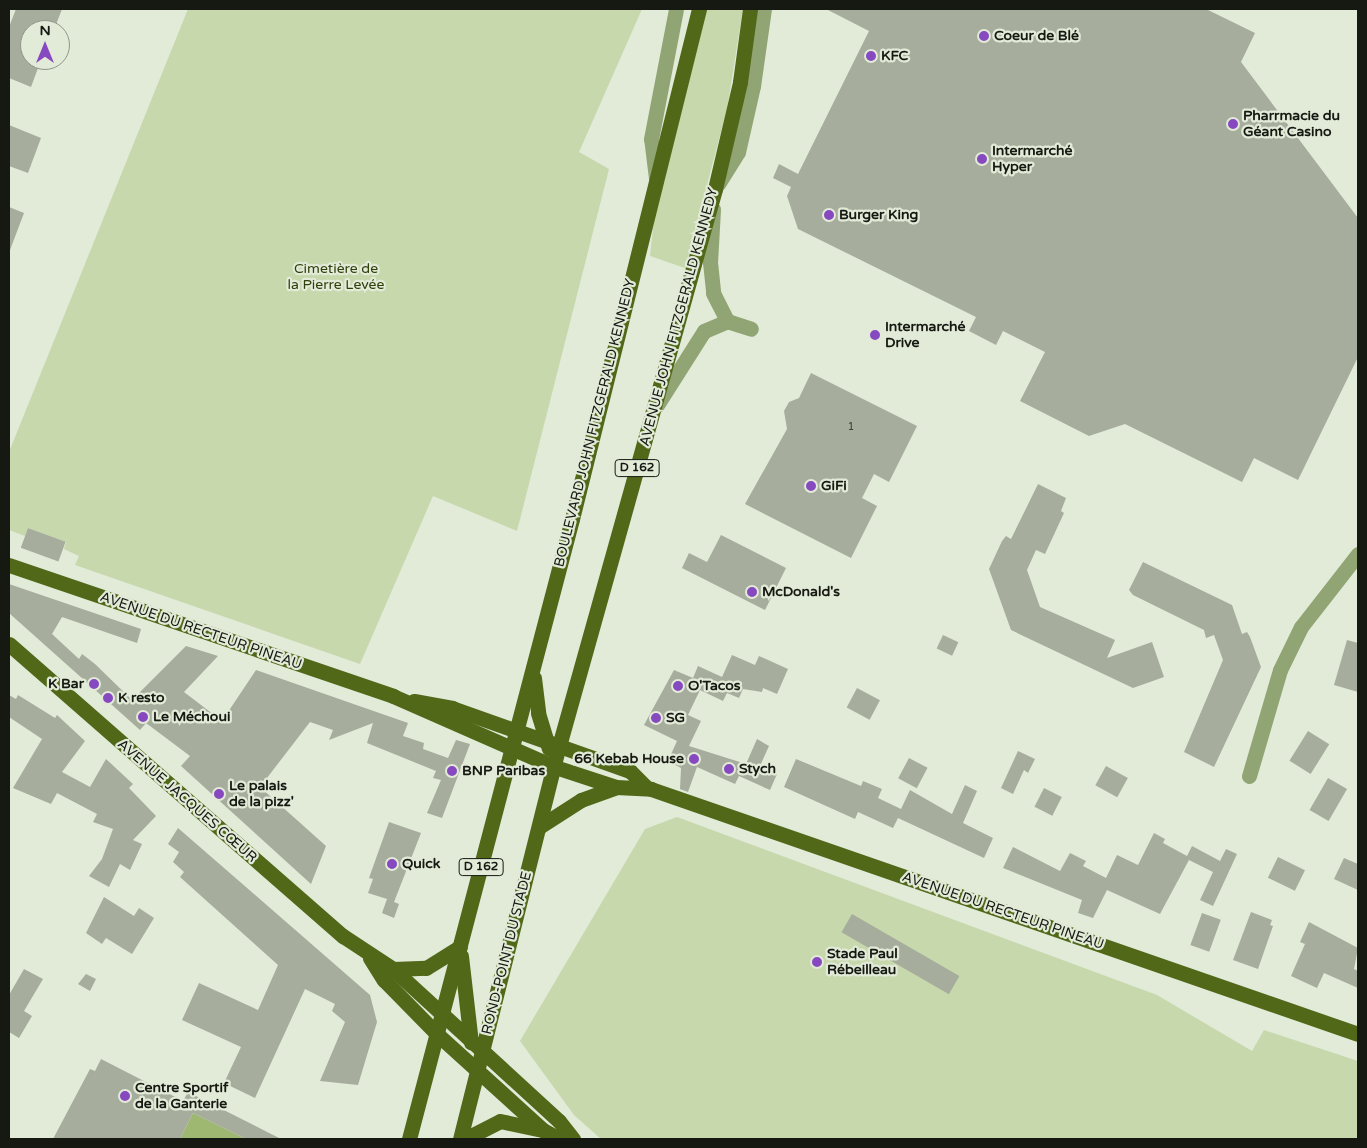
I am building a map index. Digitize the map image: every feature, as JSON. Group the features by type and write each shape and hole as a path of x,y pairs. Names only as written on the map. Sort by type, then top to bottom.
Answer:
{"main road":[{"name":"D 162","path":"656,178 699,9"},
{"name":"AVENUE JOHN FITZGERALD KENNEDY","path":"554,766 553,744 653,410 715,189 740,82 750,9"},
{"name":"BOULEVARD JOHN FITZGERALD KENNEDY","path":"533,669 656,178"},
{"name":"AVENUE DU RECTEUR PINEAU","path":"9,564 393,696 511,750 554,766 616,787 647,788 1358,1034"},
{"name":"AVENUE JACQUES CŒUR","path":"10,650 367,954 393,969 559,1121 573,1139"},
{"name":"D 162","path":"409,1139 533,669"},
{"path":"533,669 538,713 553,744"},
{"name":"AVENUE DU RECTEUR PINEAU","path":"393,696 452,708 630,771 647,788"},
{"name":"ROND-POINT DU STADE","path":"460,1139 554,766"},
{"path":"539,827 581,800 616,787"},
{"path":"393,969 426,968 460,947 470,1038 477,1070"},
{"name":"AVENUE JACQUES CŒUR","path":"367,954 384,980 437,1034 543,1130 559,1139"},
{"path":"465,1139 500,1121 543,1130"}],"street":[{"path":"656,178 651,139 676,9"},
{"path":"727,321 713,293 710,262 715,189 738,152 753,86 764,9"},
{"path":"653,410 694,342 714,325 727,321 751,329"},
{"path":"1249,776 1280,670 1301,628 1358,554"}],"green space":[{"name":"Cimetière de la Pierre Levée","path":"188,9 642,9 579,152 609,169 517,531 433,496 360,664 75,565 79,556 64,549 66,542 28,528 25,536 9,530 9,452"},
{"path":"706,9 743,9 727,109 685,268 650,256 655,211"},
{"name":"Stade Paul Rébeilleau","path":"677,817 1157,995 1252,1051 1264,1030 1358,1061 1358,1139 601,1139 574,1115 520,1041 645,829"}],"shaded area":[{"path":"193,1113 246,1139 180,1139"}],"building":[{"path":"16,9 62,9 58,20 20,20 20,70 37,70 31,87 9,78 9,27"},
{"path":"826,9 1206,9 1255,33 1241,62 1358,218 1358,357 1298,480 1254,458 1242,482 1125,424 1089,436 1020,401 1045,352 1003,331 996,345 969,331 976,317 798,229 787,196 791,187 773,178 779,164 798,174 869,31"},
{"path":"9,125 41,138 28,173 9,166"},
{"path":"9,207 24,213 10,250 9,250"},
{"path":"811,373 917,426 889,482 874,474 862,498 877,506 851,558 745,504 787,429 784,411 789,402 799,398"},
{"path":"1038,484 1066,498 1061,511 1064,513 1045,554 1036,550 1027,570 1040,607 1115,640 1107,658 1152,642 1164,677 1133,688 1011,630 989,569 1002,541 1006,536 1011,539"},
{"path":"28,528 66,542 58,561 21,548"},
{"name":"McDonald's","path":"721,535 786,568 765,610 682,568 689,553 707,562"},
{"path":"1143,562 1232,605 1242,634 1247,632 1250,637 1261,667 1214,767 1184,752 1223,660 1214,635 1206,638 1204,630 1133,595 1129,590"},
{"path":"9,584 141,629 137,643 62,617 52,634 79,659 82,654 95,664 132,700 186,646 218,656 184,692 222,721 256,670 408,723 403,736 424,743 423,749 448,758 456,740 470,744 442,818 427,813 441,780 433,778 436,771 367,743 373,723 329,740 333,730 310,722 260,787 326,846 311,884 181,766 190,756 146,723 140,730 9,613"},
{"path":"943,635 958,642 952,656 937,649"},
{"path":"1347,640 1358,643 1358,692 1334,685"},
{"path":"732,655 755,665 759,656 788,669 777,694 763,688 762,692 743,689 739,698 727,693 723,701 700,690 688,715 701,721 689,746 746,764 757,739 769,746 760,766 777,774 770,790 739,776 735,784 697,767 688,792 680,789 681,768 668,761 677,741 644,725 674,670 693,678 698,666 722,677"},
{"path":"857,688 880,700 870,720 847,707"},
{"path":"9,695 16,699 18,695 55,718 57,715 85,741 62,772 90,787 106,759 133,784 129,788 156,816 133,840 142,844 130,870 120,864 109,887 89,876 102,859 113,829 93,822 97,814 57,793 51,804 13,788 42,739 9,717"},
{"path":"1308,731 1329,744 1311,774 1289,761"},
{"path":"1018,751 1035,759 1028,773 1024,770 1013,794 1001,788"},
{"path":"909,758 928,768 917,788 898,778"},
{"path":"796,759 861,786 863,781 882,789 878,798 901,809 910,790 952,814 965,785 977,791 963,823 993,838 984,858 898,818 893,828 858,812 855,819 784,787"},
{"path":"1106,766 1128,778 1117,797 1095,785"},
{"path":"1328,778 1347,789 1329,821 1310,810"},
{"path":"1044,788 1062,797 1052,816 1034,807"},
{"name":"Quick","path":"389,822 421,833 394,902 399,904 394,918 382,913 387,899 368,893 373,879 369,878"},
{"path":"178,828 370,995 377,1022 358,1085 320,1081 345,1022 332,1011 335,1004 305,989 255,1098 224,1083 241,1047 182,1020 199,983 258,1010 278,965 180,877 184,872 173,862 179,852 168,844"},
{"path":"1154,833 1165,839 1163,843 1187,856 1192,846 1220,861 1226,849 1237,854 1213,906 1200,900 1213,872 1189,860 1160,914 1107,890 1093,918 1078,913 1082,900 1003,868 1013,847 1060,871 1070,853 1086,861 1083,866 1106,878 1117,855 1138,865"},
{"path":"1278,857 1305,870 1295,891 1268,878"},
{"path":"1344,858 1358,864 1358,890 1334,879"},
{"path":"104,897 134,916 139,908 154,918 132,954 106,938 102,944 86,933"},
{"path":"1251,912 1272,920 1270,925 1273,926 1258,969 1233,960"},
{"path":"1202,913 1221,920 1209,952 1190,945"},
{"path":"852,914 959,976 949,994 842,932"},
{"path":"1309,922 1358,948 1354,969 1358,971 1358,988 1324,973 1317,988 1291,976 1305,944 1300,942"},
{"path":"24,969 43,979 24,1011 32,1016 19,1038 9,1032 9,995"},
{"path":"86,974 96,979 90,991 78,984"},
{"name":"Centre Sportif de la Ganterie","path":"101,1059 183,1101 188,1092 281,1139 246,1139 193,1113 180,1139 53,1139 90,1069 95,1071"}],"place":[{"name":"Coeur de Blé","path":"984,36"},
{"name":"KFC","path":"871,56"},
{"name":"Pharrmacie du Géant Casino","path":"1233,124"},
{"name":"Intermarché Hyper","path":"982,159"},
{"name":"Burger King","path":"829,215"},
{"name":"Intermarché Drive","path":"875,335"},
{"name":"GiFi","path":"811,486"},
{"name":"McDonald's","path":"752,592"},
{"name":"K Bar","path":"94,684"},
{"name":"O'Tacos","path":"678,686"},
{"name":"K resto","path":"108,698"},
{"name":"Le Méchoui","path":"143,717"},
{"name":"SG","path":"656,718"},
{"name":"66 Kebab House","path":"694,759"},
{"name":"Stych","path":"729,769"},
{"name":"BNP Paribas","path":"452,771"},
{"name":"Le palais de la pizz'","path":"219,794"},
{"name":"Quick","path":"392,864"},
{"name":"Stade Paul Rébeilleau","path":"817,962"},
{"name":"Centre Sportif de la Ganterie","path":"125,1096"}]}
